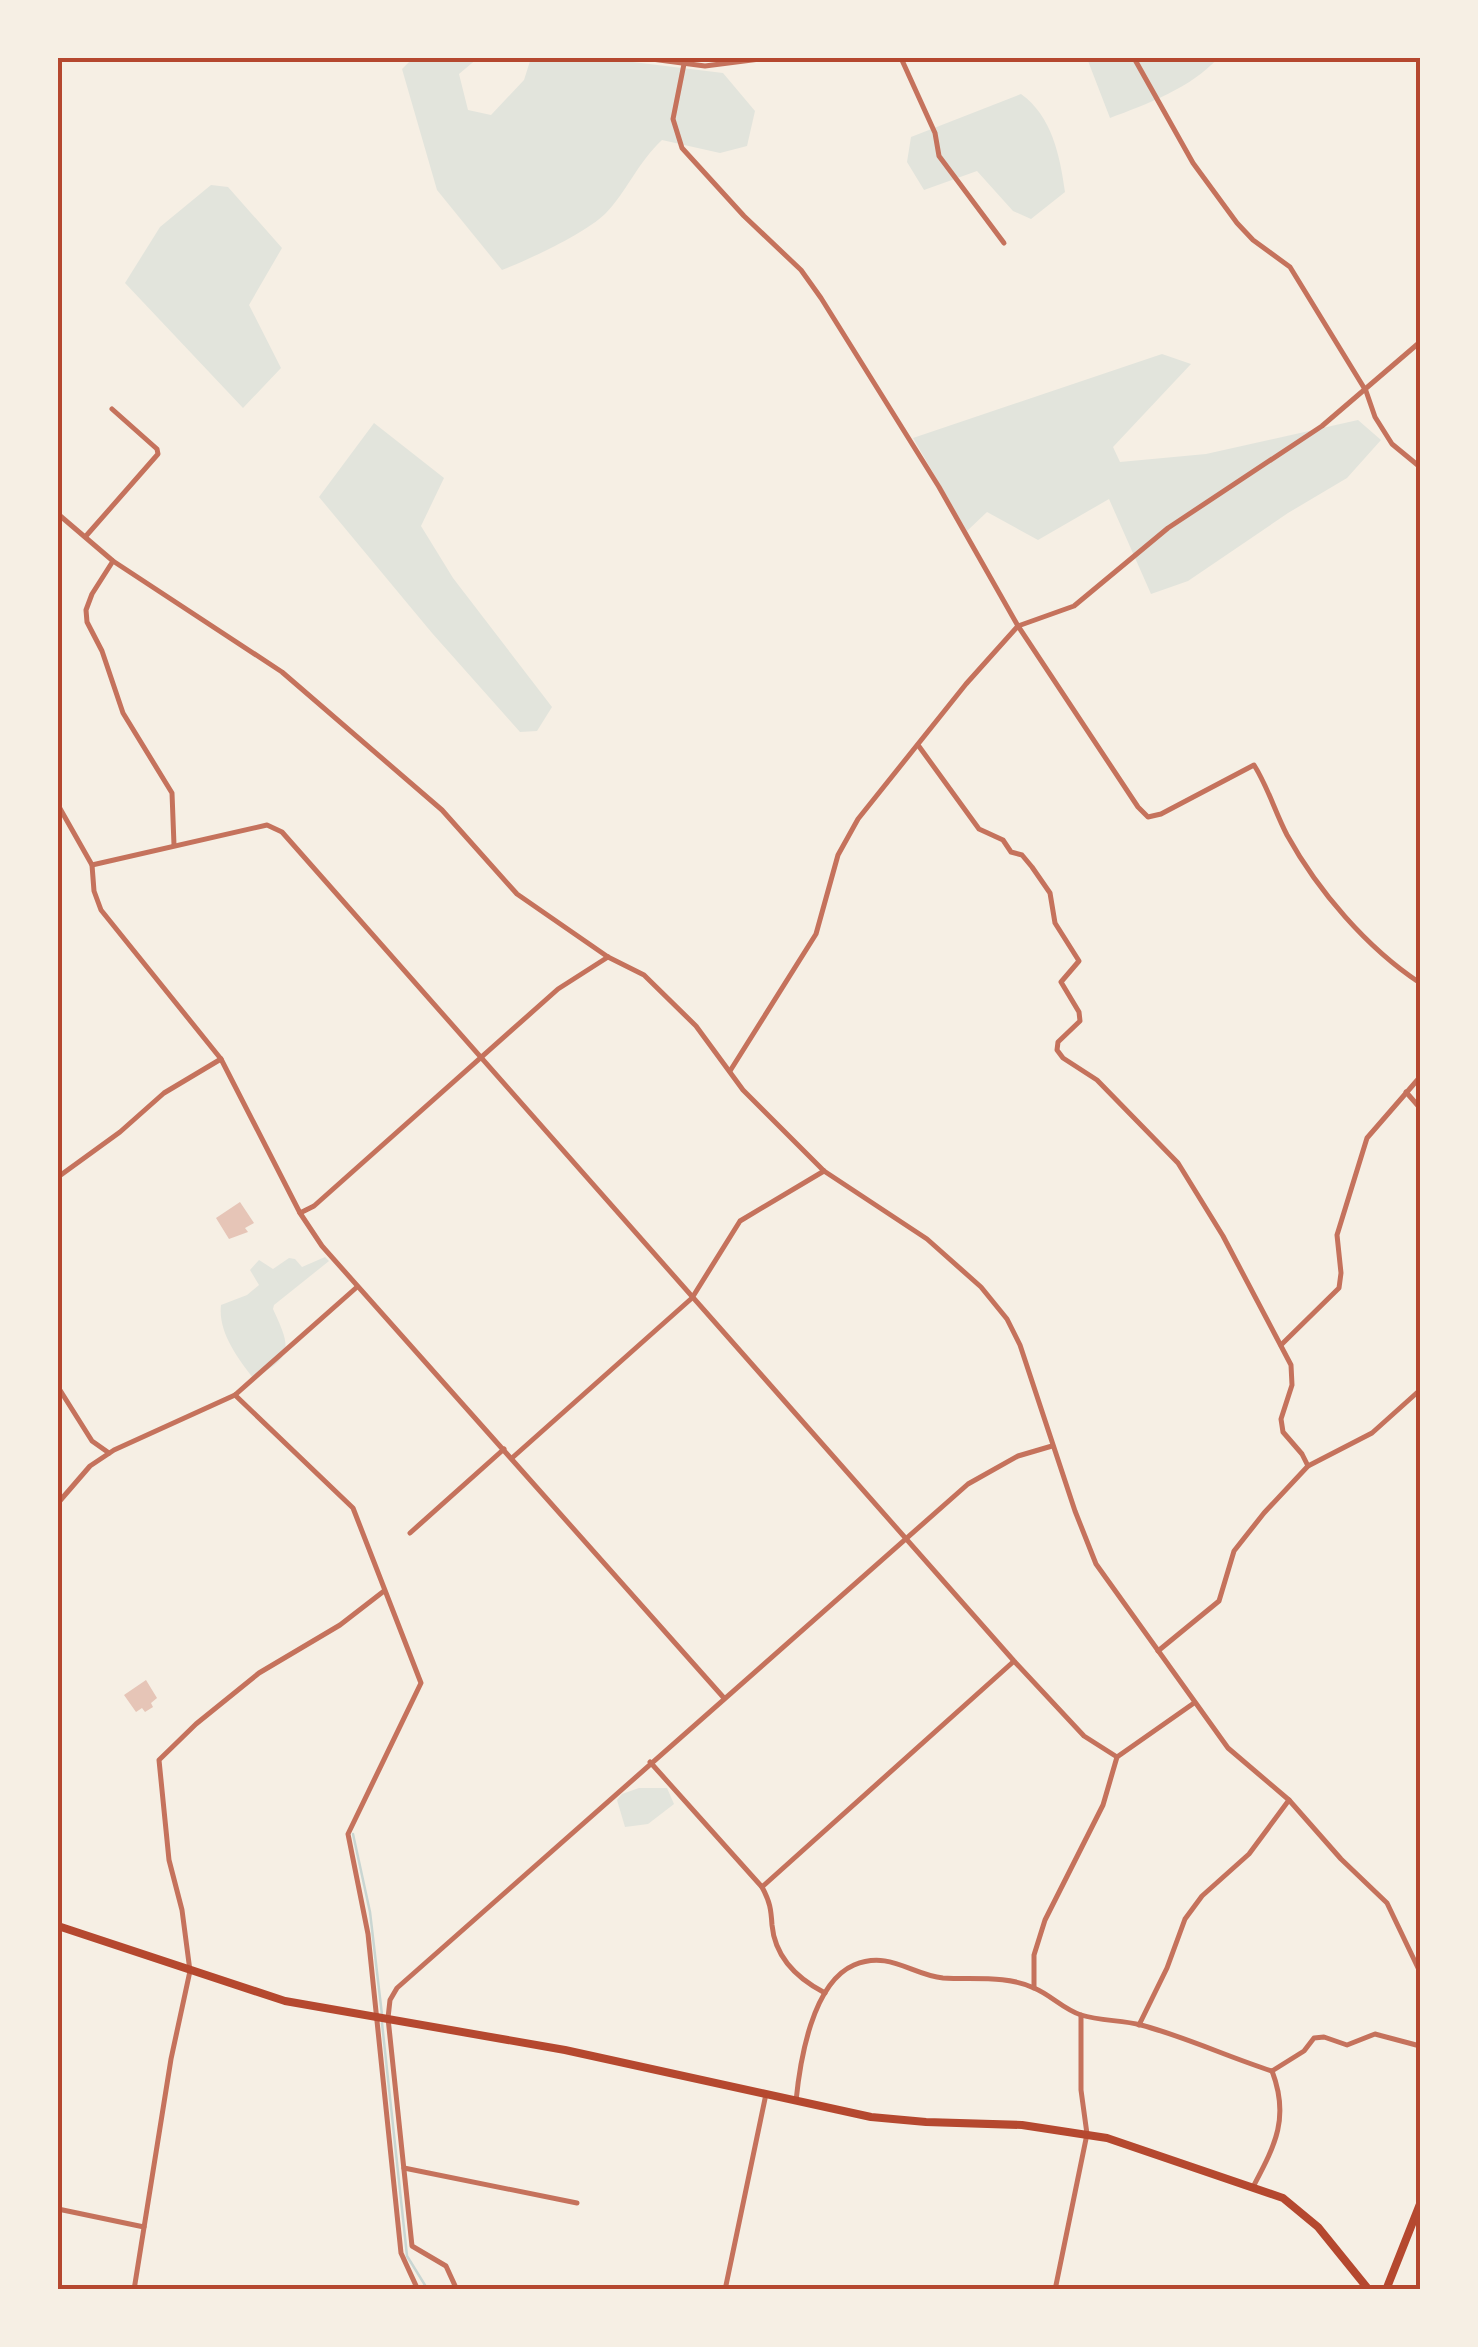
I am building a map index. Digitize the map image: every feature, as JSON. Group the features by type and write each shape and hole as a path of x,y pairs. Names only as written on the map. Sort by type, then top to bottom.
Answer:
{"highway":[{"path":"58,1926 285,2001 581,2054 898,2121 1004,2123 1087,2134 1148,2150 1253,2186 1299,2209 1369,2290"},
{"path":"1386,2290 1420,2204"}],"street":[{"path":"644,58 723,65 768,58"},
{"path":"901,58 935,133 939,156 1004,243"},
{"path":"1134,58 1193,163 1237,223 1290,267 1366,391 1392,444 1420,467"},
{"path":"684,64 673,119 682,148 800,270 821,298 939,487 1018,626 1148,816 1161,814 1254,765 1288,836 1332,899 1360,932 1420,983"},
{"path":"730,1071 816,934 838,855 858,819 966,684 1018,626 1074,606 1168,528 1322,426 1420,342"},
{"path":"86,536 158,454 112,409"},
{"path":"58,514 113,561 282,672 442,810 517,894 608,957 644,975 696,1026 742,1090 824,1171 927,1239 981,1286 1020,1345 1096,1564 1228,1748 1289,1800 1340,1859 1387,1903 1420,1972"},
{"path":"113,561 92,594 86,610 87,622 124,713 172,793 174,845"},
{"path":"918,745 979,829 991,832 1011,852 1022,855 1050,893 1055,923 1080,961 1062,982 1080,1012 1080,1020 1058,1042 1057,1050 1120,1101 1178,1163 1233,1254 1290,1365 1292,1386 1281,1419 1284,1432 1308,1466"},
{"path":"58,805 92,865 94,891 101,910 221,1058 300,1213 357,1286 724,1698"},
{"path":"92,865 267,824 282,832 1014,1661 1084,1736 1118,1756"},
{"path":"300,1213 314,1206 558,990 608,957"},
{"path":"58,1177 120,1132 164,1092 221,1058"},
{"path":"1281,1345 1338,1288 1341,1273 1337,1235 1367,1138 1420,1077"},
{"path":"1406,1092 1420,1108"},
{"path":"512,1458 692,1298 740,1221 824,1171"},
{"path":"58,1503 90,1466 109,1453 234,1395 357,1286"},
{"path":"58,1387 92,1441 109,1453"},
{"path":"1158,1651 1219,1602 1234,1551 1308,1466 1372,1432 1420,1390"},
{"path":"234,1395 352,1508 421,1683 348,1834 382,2018 412,2246 446,2266 457,2290"},
{"path":"418,2290 401,2253 382,2018 397,1988 968,1484 1018,1456 1052,1446"},
{"path":"410,1533 504,1449"},
{"path":"134,2290 170,2060 190,1971 170,1860 160,1760 196,1724 259,1673 340,1625 384,1592"},
{"path":"762,1887 1014,1661"},
{"path":"1034,1988 1034,1955 1045,1920 1102,1805 1118,1756 1194,1702"},
{"path":"650,1762 762,1887 773,1907 772,1926 778,1950 800,1980 825,1993"},
{"path":"1139,2025 1185,1919 1202,1896 1248,1854 1289,1800"},
{"path":"796,2101 801,2055 825,1993 855,1964 882,1960 906,1964 941,1978 967,1976 1034,1988 1081,2015 1139,2025 1272,2071 1281,2094 1277,2142 1253,2186"},
{"path":"1056,2290 1087,2134 1081,2090 1081,2015"},
{"path":"1272,2071 1304,2051 1314,2038 1324,2037 1347,2045 1375,2034 1420,2046"},
{"path":"726,2290 766,2094"},
{"path":"404,2168 577,2203"},
{"path":"58,2210 144,2227"}],"shaded area":[{"path":"413,58 478,58 459,74 468,110 491,115 524,80 531,58 600,58 723,73 755,111 747,146 720,153 662,140 596,222 502,270 437,190 402,69"},
{"path":"1218,58 1182,86 1110,118 1088,61"},
{"path":"1021,94 1047,125 1065,192 1031,219 1013,211 977,171 924,190 907,162 911,137"},
{"path":"211,185 228,187 282,248 249,305 281,368 243,408 125,283 160,227"},
{"path":"1162,354 1191,364 1113,447 1120,462 1206,454 1358,420 1381,440 1347,478 1188,581 1151,594 1109,499 1038,540 987,512 967,531 913,438"},
{"path":"374,423 444,478 421,526 453,578 552,707 537,731 520,732 319,497"},
{"path":"325,1257 329,1261 274,1305 285,1350 276,1364 253,1378 226,1334 221,1305 247,1295 259,1285 250,1270 259,1260 273,1269 289,1258 302,1267"},
{"path":"639,1788 667,1788 674,1804 648,1824 625,1827 617,1800"}],"building":[{"path":"240,1202 254,1223 245,1228 248,1232 229,1239 216,1218"},
{"path":"146,1680 157,1698 151,1703 153,1707 136,1712 124,1695"}],"waterway":[{"path":"353,1834 370,1912 382,2015"},
{"path":"382,2023 407,2256 428,2290"}]}
